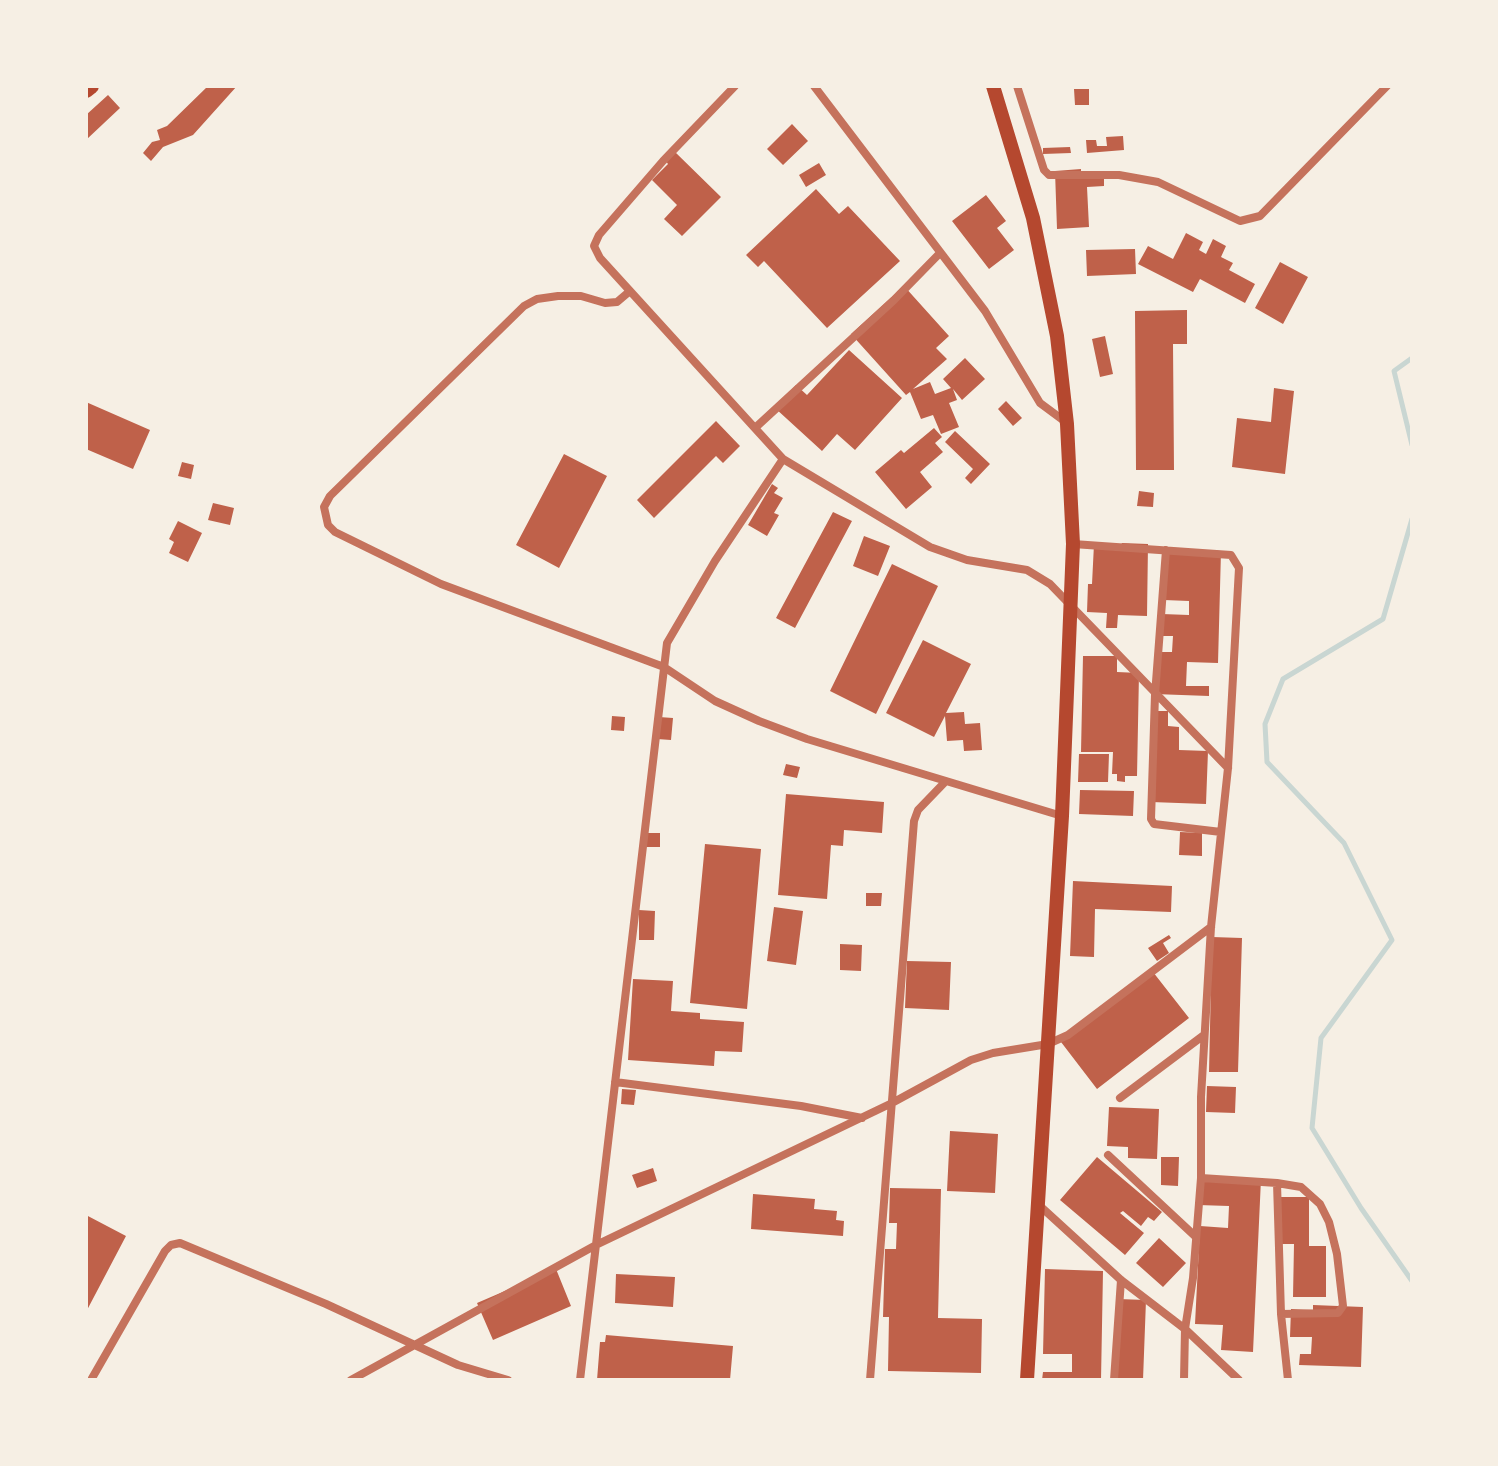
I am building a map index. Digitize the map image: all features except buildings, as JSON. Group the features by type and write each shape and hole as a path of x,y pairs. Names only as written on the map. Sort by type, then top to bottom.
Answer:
{"main road":[{"path":"86,90 91,86"},
{"path":"993,86 1033,218 1057,336 1067,424 1073,544 1062,816 1027,1380"}],"street":[{"path":"735,86 663,161 595,241 600,258 783,459 930,547 967,560 1036,574 1072,606 1228,768"},
{"path":"814,86 985,311 1040,403 1067,424"},
{"path":"1017,86 1044,170 1049,175 1119,175 1158,182 1240,221 1260,216 1387,86"},
{"path":"755,428 894,300 940,253"},
{"path":"630,291 617,302 558,296 537,299 524,306 330,496 324,507 325,515 335,532 441,584 664,667 715,701 759,721 807,739 1062,816"},
{"path":"580,1380 667,643 715,561 783,459"},
{"path":"1073,544 1231,555 1239,568 1228,768 1211,927 1201,1097 1201,1178 1185,1329 1184,1380"},
{"path":"1166,550 1155,695 1152,822 1221,832"},
{"path":"870,1380 914,821 918,810 945,782"},
{"path":"351,1380 596,1245 862,1118 971,1060 1048,1044 1088,1023 1211,927"},
{"path":"1120,1098 1204,1035"},
{"path":"615,1082 801,1106 862,1118"},
{"path":"1108,1155 1196,1237"},
{"path":"1201,1178 1301,1187 1320,1204 1329,1222 1343,1306 1338,1313 1281,1314"},
{"path":"1277,1183 1281,1314 1288,1380"},
{"path":"1040,1206 1121,1280 1185,1329 1239,1380"},
{"path":"91,1380 165,1251 171,1245 180,1243 458,1365 508,1380"},
{"path":"1114,1380 1121,1280"}],"waterway":[{"path":"1412,358 1394,371 1412,445"},
{"path":"1412,519 1383,619 1283,679 1265,724 1267,762 1344,843 1392,940 1321,1038 1312,1128 1361,1208 1412,1281"}]}
